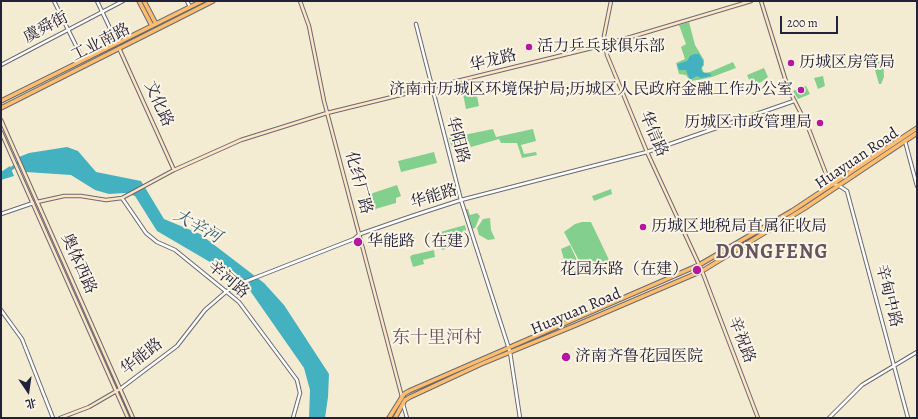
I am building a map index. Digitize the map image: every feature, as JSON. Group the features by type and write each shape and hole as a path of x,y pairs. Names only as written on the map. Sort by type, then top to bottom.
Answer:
{"main road":[{"path":"139,1 152,26"},
{"path":"144,1 156,24"},
{"name":"工业南路","path":"1,101 202,1"},
{"name":"工业南路","path":"1,108 213,1"},
{"name":"化纤厂路","path":"300,1 308,26 327,113 360,234 403,404"},
{"path":"604,46 611,1"},
{"name":"华龙路","path":"122,198 174,170 241,140 327,113 604,46 751,1"},
{"path":"761,1 783,74 794,101 808,127 828,179 832,184 838,185"},
{"name":"华信路","path":"604,46 647,152 702,271"},
{"name":"文化路","path":"119,48 174,170"},
{"name":"奥体西路","path":"1,120 133,418"},
{"name":"Huayuan Road","path":"402,397 404,394 422,385 699,265 792,211 917,128"},
{"name":"奥体西路","path":"1,132 128,418"},
{"name":"Huayuan Road","path":"403,404 410,396 702,271 805,208 917,133"},
{"path":"37,202 64,196 81,196 106,200 122,198"},
{"name":"辛祝路","path":"702,271 758,418"},
{"path":"60,418 89,407 120,389"},
{"path":"389,418 402,397"},
{"path":"395,418 403,404"}],"street":[{"path":"54,1 83,60"},
{"path":"96,1 117,43"},
{"name":"虞舜街","path":"1,65 123,1"},
{"path":"187,1 190,7"},
{"name":"华阳路","path":"416,24 431,89 461,200 510,352 520,418"},
{"name":"华能路","path":"120,389 177,346 205,310 227,291 242,283 354,239 360,234 461,200 647,152 794,101"},
{"path":"905,141 917,186"},
{"name":"辛甸中路","path":"838,185 847,191 908,418"},
{"name":"辛河路","path":"122,198 146,233 157,242 175,250 239,302 297,380 300,393 293,418"},
{"path":"1,214 33,203"},
{"path":"1,310 22,339 53,418"},
{"path":"829,418 862,385 917,352"},
{"name":"化纤厂路","path":"403,404 407,418"}],"green space":[{"path":"689,22 695,45 704,60 704,65 702,68 704,73 733,62 736,68 712,77 690,81 686,75 679,74 676,63 685,59 681,47 686,44 679,25"},
{"path":"883,61 884,77 881,84 879,84 873,63"},
{"path":"764,68 768,77 752,86 747,75"},
{"path":"823,76 825,86 818,89 814,78"},
{"path":"806,86 810,94 798,99 793,91"},
{"path":"472,92 477,96 479,106 466,109 463,94"},
{"path":"493,129 496,137 533,129 536,141 521,145 524,154 536,152 537,155 522,158 517,143 501,143 499,139 471,147 469,143 452,148 449,138"},
{"path":"434,152 437,163 401,172 398,161"},
{"path":"397,185 401,196 396,198 396,203 372,210 367,195"},
{"path":"611,189 612,194 594,201 592,196"},
{"path":"465,209 468,209 470,215 477,213 480,216 475,228 471,229"},
{"path":"490,218 491,230 495,239 488,240 479,235 477,228 483,219"},
{"path":"591,222 610,262 599,272 594,273 584,270 564,232 575,224"},
{"path":"465,225 467,235 450,240 452,247 442,250 440,244 447,241 439,243 437,233"},
{"path":"413,233 415,240 394,245 392,237"},
{"path":"570,245 582,271 569,277 561,249"},
{"path":"434,250 435,257 423,260 424,264 413,267 410,257 412,255"}],"water":[{"path":"699,54 703,61 701,68 702,72 711,74 711,76 701,78 697,76 690,80 686,70 679,70 677,64 687,61 690,56"},
{"path":"67,147 78,151 96,172 141,181 164,219 200,234 264,283 284,305 329,374 325,418 309,418 310,390 304,368 244,282 157,231 135,196 125,193 109,194 95,190 71,175 26,172 19,157 29,153"},
{"path":"10,166 14,176 1,180 1,172"}],"waterway":[{"name":"大辛河","path":"1,174 6,173 25,158"}],"place":[{"name":"活力乒乓球俱乐部","path":"529,47"},
{"name":"历城区房管局","path":"791,63"},
{"name":"济南市历城区环境保护局;历城区人民政府金融工作办公室","path":"801,90"},
{"name":"历城区市政管理局","path":"820,123"},
{"name":"历城区地税局直属征收局","path":"643,227"},
{"name":"华能路（在建）","path":"358,242"},
{"name":"花园东路（在建）","path":"697,270"},
{"name":"济南齐鲁花园医院","path":"566,357"}],"district":[{"name":"DONGFENG","path":"772,253"},
{"name":"东十里河村","path":"437,339"}]}
